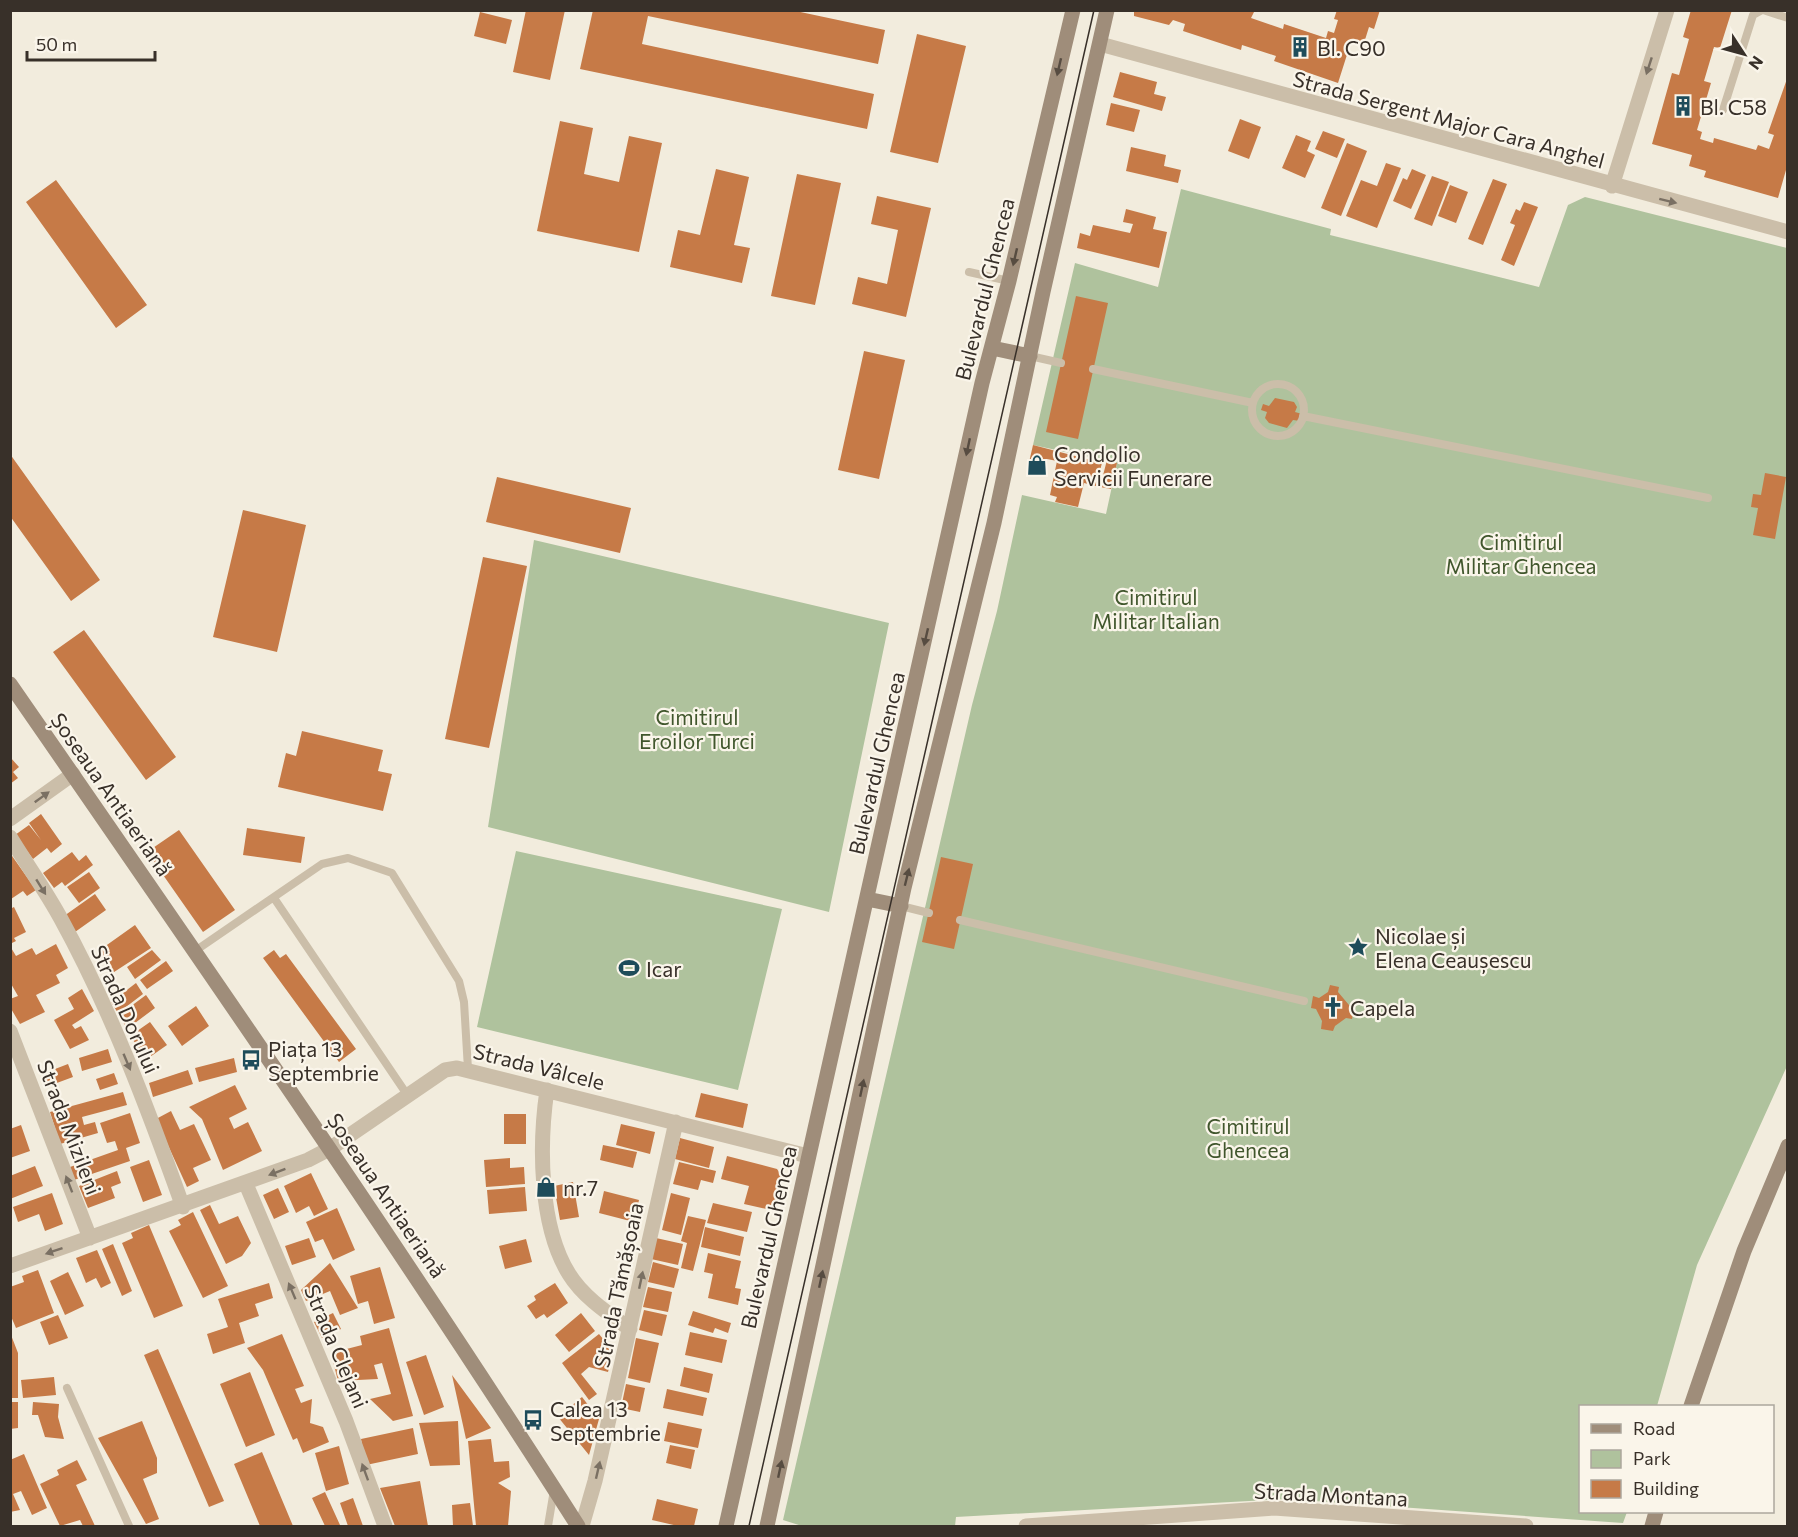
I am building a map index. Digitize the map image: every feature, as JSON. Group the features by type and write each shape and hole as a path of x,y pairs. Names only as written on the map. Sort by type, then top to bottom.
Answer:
{"main road":[{"name":"Bulevardul Ghencea","path":"726,1527 982,383 1009,281 1073,10"},
{"path":"767,1527 901,906 994,523 1107,10"},
{"path":"992,348 1030,356"},
{"name":"Șoseaua Antiaeriană","path":"10,684 331,1148 580,1527"},
{"path":"867,899 901,906"},
{"path":"1692,1405 1744,1251 1788,1146"}],"street":[{"path":"1611,186 1667,10"},
{"name":"Strada Sergent Major Cara Anghel","path":"1100,44 1611,186 1788,232"},
{"path":"10,819 73,774"},
{"name":"Strada Dorului","path":"10,837 62,919 104,1008 143,1100 183,1207"},
{"name":"Strada Mizileni","path":"10,1031 90,1238"},
{"name":"Strada Vâlcele","path":"10,1266 183,1207 308,1160 331,1148 445,1071 468,1069 808,1156"},
{"path":"547,1090 544,1156 546,1203 560,1258 569,1275 580,1288 630,1329"},
{"name":"Strada Tămășoaia","path":"580,1527 595,1481 676,1122"},
{"name":"Strada Clejani","path":"246,1184 346,1421 385,1527"},
{"name":"Strada Montana","path":"1026,1527 1181,1521 1274,1508 1369,1521 1526,1527"}],"lane":[{"path":"1723,110 1753,15 1762,10 1788,18"},
{"path":"969,272 1009,281"},
{"path":"1030,356 1061,363"},
{"path":"1093,369 1253,404"},
{"path":"1271,385 1289,387 1301,399 1303,416 1294,431 1276,436 1260,429 1255,421 1253,404 1257,395 1271,385"},
{"path":"1303,416 1708,498"},
{"path":"195,951 322,864 348,858 392,873 459,981 464,1002 468,1069"},
{"path":"274,897 408,1096"},
{"path":"901,906 929,913"},
{"path":"960,920 1304,1001"},
{"path":"67,1388 129,1527"},
{"path":"548,1527 554,1488"}],"green space":[{"path":"1181,189 1331,229 1330,235 1539,287 1568,205 1585,197 1787,248 1787,1066 1697,1265 1657,1405 1579,1405 1579,1513 1627,1513 1623,1523 1286,1499 956,1517 955,1526 802,1526 783,1520 972,705 997,611 1022,495 1106,514 1117,463 1033,445 1075,263 1158,287"},
{"name":"Cimitirul Eroilor Turci","path":"534,540 889,623 829,912 488,827"},
{"name":"Icar","path":"516,851 782,909 738,1090 477,1027"}],"building":[{"path":"526,10 565,10 550,80 513,72"},
{"path":"593,10 791,10 885,30 878,64 648,16 642,44 874,94 867,129 580,69"},
{"name":"Bl. C90","path":"1134,10 1250,10 1254,12 1251,18 1283,29 1284,24 1326,38 1328,31 1334,33 1338,20 1334,19 1337,10 1380,10 1374,29 1369,27 1364,43 1352,39 1338,83 1274,61 1276,56 1242,45 1241,50 1183,31 1185,24 1173,20 1169,25 1134,16"},
{"name":"Bl. C58","path":"1691,10 1732,10 1720,48 1714,47 1704,81 1711,83 1697,130 1702,132 1700,139 1713,143 1714,138 1756,150 1758,145 1769,149 1774,135 1768,133 1788,76 1788,163 1778,198 1704,177 1706,171 1689,166 1692,155 1652,144 1672,73 1679,75 1689,39 1683,37"},
{"path":"480,12 512,20 506,44 474,36"},
{"path":"917,34 966,46 938,163 890,152"},
{"path":"1120,72 1157,82 1154,94 1166,97 1162,111 1113,97"},
{"path":"1111,103 1140,110 1134,132 1106,125"},
{"path":"1240,119 1261,127 1249,159 1228,151"},
{"path":"560,121 593,128 584,174 619,182 629,136 662,143 639,252 537,231"},
{"path":"1323,131 1345,139 1337,158 1315,149"},
{"path":"1296,135 1311,141 1307,151 1315,155 1305,178 1282,168"},
{"path":"1347,143 1367,151 1341,216 1321,208"},
{"path":"1131,147 1166,155 1164,166 1181,170 1178,183 1126,171"},
{"path":"1386,163 1401,168 1377,228 1346,216 1361,180 1377,186"},
{"path":"716,169 749,177 734,245 750,248 742,283 670,267 678,230 700,235"},
{"path":"1412,169 1426,175 1411,209 1393,201 1403,178 1407,180"},
{"path":"797,174 841,183 815,305 771,296"},
{"path":"1432,176 1449,182 1432,226 1414,219"},
{"path":"1493,179 1507,184 1483,245 1468,239"},
{"path":"56,180 147,305 116,328 26,202"},
{"path":"1450,185 1468,192 1456,223 1438,216"},
{"path":"877,196 931,208 906,317 852,304 858,277 887,284 898,230 871,224"},
{"path":"1524,202 1538,207 1514,266 1501,260 1515,225 1510,223 1516,209 1520,211"},
{"path":"1126,209 1156,217 1153,229 1167,232 1159,268 1077,248 1080,233 1090,236 1093,225 1130,233 1133,224 1123,222"},
{"path":"1076,296 1108,303 1078,439 1046,432"},
{"path":"864,351 905,360 879,479 838,470"},
{"path":"1275,398 1294,402 1297,407 1295,412 1302,414 1300,421 1293,420 1287,428 1269,423 1265,418 1267,412 1261,410 1263,404 1269,406"},
{"path":"1033,445 1102,463 1096,486 1084,483 1078,507 1055,502 1057,497 1050,495 1057,461 1047,459 1044,475 1027,471"},
{"path":"10,454 100,580 71,601 10,516"},
{"path":"1107,460 1117,463 1111,489 1100,487"},
{"path":"1765,473 1786,477 1775,539 1753,535 1758,508 1751,507 1753,494 1761,495"},
{"path":"497,477 631,508 620,553 486,522"},
{"path":"243,510 306,525 277,652 213,637"},
{"path":"483,557 527,566 489,748 445,739"},
{"path":"84,630 176,757 146,780 53,652"},
{"path":"302,731 383,750 378,771 392,774 383,811 278,787 286,753 296,756"},
{"path":"10,757 19,767 13,772 18,778 10,784"},
{"path":"41,814 62,844 51,853 47,848 33,859 15,835 29,825 41,840 29,823"},
{"path":"247,828 305,837 301,863 243,855"},
{"path":"179,830 235,910 203,932 147,852"},
{"path":"72,852 79,861 86,855 93,865 65,886 62,882 54,888 43,873"},
{"path":"10,853 36,890 27,896 23,891 11,899"},
{"path":"941,857 973,864 954,949 922,942"},
{"path":"89,872 100,888 79,903 67,887"},
{"path":"95,894 106,910 75,932 64,916"},
{"path":"14,907 26,932 14,938 16,941 10,944 10,909"},
{"path":"135,925 151,948 111,974 97,952"},
{"path":"56,944 68,968 56,975 60,983 36,995 45,1012 20,1024 10,1007 10,999 18,996 10,982 10,946 16,956 32,948 36,955"},
{"path":"152,950 161,960 135,979 127,967"},
{"path":"274,950 280,958 286,954 356,1049 339,1062 263,958"},
{"path":"166,961 173,971 147,989 140,980"},
{"path":"136,983 143,994 118,1013 111,1002"},
{"name":"Capela","path":"1330,985 1339,987 1338,992 1349,1005 1355,1006 1352,1019 1346,1018 1335,1026 1333,1031 1321,1029 1322,1021 1316,1009 1311,1008 1313,996 1319,998 1328,992"},
{"path":"82,989 94,1011 72,1025 75,1029 81,1026 89,1040 70,1049 54,1020 74,1009 68,998"},
{"path":"146,995 155,1008 127,1029 119,1015"},
{"path":"196,1006 209,1026 182,1046 168,1026"},
{"path":"150,1022 167,1045 147,1059 130,1036"},
{"path":"108,1049 112,1062 82,1071 79,1058"},
{"path":"234,1058 237,1072 199,1082 195,1068"},
{"path":"68,1064 73,1077 46,1087 42,1074"},
{"path":"188,1070 193,1084 153,1097 149,1083"},
{"path":"114,1073 118,1084 100,1090 96,1079"},
{"path":"235,1085 247,1109 229,1118 234,1129 248,1122 262,1151 223,1170 202,1119 189,1107"},
{"path":"123,1092 127,1105 82,1117 84,1125 95,1122 98,1133 60,1144 50,1112"},
{"path":"701,1093 748,1104 743,1128 695,1117"},
{"path":"171,1111 180,1130 194,1124 211,1160 193,1168 199,1181 187,1187 156,1119"},
{"path":"130,1113 140,1143 126,1148 130,1161 74,1180 70,1167 118,1150 115,1141 107,1143 100,1123"},
{"path":"504,1114 526,1114 526,1144 504,1144"},
{"path":"621,1124 655,1132 650,1154 616,1145"},
{"path":"21,1125 30,1151 10,1158 10,1129"},
{"path":"680,1138 714,1147 709,1168 675,1159"},
{"path":"603,1145 637,1152 633,1168 600,1160"},
{"path":"727,1156 777,1169 783,1178 776,1211 744,1204 749,1186 721,1179"},
{"path":"510,1158 510,1168 524,1167 525,1184 486,1187 484,1160"},
{"path":"149,1160 162,1195 143,1202 130,1167"},
{"path":"679,1162 716,1171 713,1183 701,1180 698,1190 673,1184"},
{"path":"35,1166 43,1186 10,1199 10,1176"},
{"path":"117,1171 121,1183 111,1187 115,1198 88,1208 79,1186"},
{"path":"311,1173 328,1209 314,1216 309,1206 296,1213 284,1186"},
{"path":"573,1182 579,1217 560,1220 554,1186"},
{"path":"525,1187 527,1211 489,1214 487,1190"},
{"path":"278,1188 289,1212 274,1219 263,1195"},
{"path":"604,1191 639,1200 634,1222 599,1213"},
{"path":"52,1193 63,1224 45,1231 39,1214 18,1222 13,1207"},
{"path":"671,1193 690,1198 681,1235 662,1230"},
{"path":"713,1203 752,1212 747,1232 707,1223"},
{"path":"210,1205 219,1224 238,1216 251,1243 242,1256 226,1264 200,1210"},
{"path":"337,1208 355,1250 333,1260 323,1239 315,1242 306,1222"},
{"path":"193,1212 228,1286 203,1298 169,1231 181,1225 178,1220"},
{"path":"688,1216 706,1220 693,1271 681,1268 687,1243 681,1241"},
{"path":"149,1225 183,1306 154,1318 122,1243 133,1238 131,1233"},
{"path":"705,1227 744,1237 740,1256 701,1247"},
{"path":"309,1238 316,1257 292,1265 285,1246"},
{"path":"656,1238 683,1244 678,1265 651,1259"},
{"path":"526,1239 532,1262 505,1269 499,1246"},
{"path":"113,1244 132,1291 122,1296 102,1249"},
{"path":"97,1250 111,1283 101,1288 96,1278 86,1283 76,1258"},
{"path":"708,1253 741,1261 735,1288 741,1289 738,1305 708,1298 713,1274 704,1272"},
{"path":"653,1262 679,1269 674,1288 648,1282"},
{"path":"330,1263 358,1308 340,1315 330,1291 306,1301 301,1290"},
{"path":"380,1267 395,1318 374,1324 368,1301 358,1304 350,1276"},
{"path":"38,1270 54,1313 16,1328 10,1314 10,1287 24,1282 22,1276"},
{"path":"68,1272 84,1306 65,1315 50,1281"},
{"path":"269,1283 273,1298 255,1304 259,1316 239,1323 245,1343 213,1354 207,1334 228,1327 218,1299"},
{"path":"555,1283 568,1303 547,1318 544,1314 536,1319 527,1306 536,1300 534,1296"},
{"path":"648,1287 672,1292 668,1312 643,1307"},
{"path":"644,1310 667,1315 662,1336 639,1330"},
{"path":"693,1311 731,1323 728,1333 715,1328 713,1333 688,1325"},
{"path":"333,1313 341,1329 322,1338 314,1322"},
{"path":"581,1313 595,1331 569,1352 555,1335"},
{"path":"58,1315 68,1338 49,1345 40,1322"},
{"path":"389,1328 413,1416 393,1421 370,1399 391,1394 382,1363 374,1365 378,1379 338,1381 331,1353 362,1345 360,1336"},
{"path":"690,1332 727,1340 722,1363 685,1355"},
{"path":"282,1334 304,1386 295,1389 301,1403 312,1399 310,1423 323,1427 329,1442 303,1453 297,1438 293,1440 263,1370 247,1348"},
{"path":"599,1334 608,1345 611,1360 608,1372 589,1367 581,1374 597,1394 589,1400 562,1363"},
{"path":"11,1335 18,1353 18,1398 10,1398"},
{"path":"636,1338 659,1343 650,1383 628,1378"},
{"path":"158,1349 224,1501 209,1507 144,1355"},
{"path":"426,1355 444,1407 424,1415 406,1362"},
{"path":"684,1367 713,1374 709,1393 680,1386"},
{"path":"250,1372 275,1435 246,1447 220,1384"},
{"path":"452,1375 491,1428 466,1439"},
{"path":"54,1377 56,1395 23,1398 21,1380"},
{"path":"626,1384 645,1388 640,1412 621,1408"},
{"path":"667,1389 707,1398 703,1416 663,1408"},
{"path":"582,1397 599,1419 589,1455 558,1417"},
{"path":"10,1402 18,1402 18,1428 10,1429"},
{"path":"33,1402 59,1404 58,1417 64,1439 45,1437 38,1415 32,1415"},
{"path":"142,1421 157,1458 157,1473 143,1479 159,1519 146,1524 98,1438"},
{"path":"458,1421 460,1465 430,1466 419,1423"},
{"path":"668,1422 702,1429 698,1448 664,1441"},
{"path":"413,1428 418,1454 366,1465 361,1439"},
{"path":"491,1439 494,1462 509,1461 510,1477 498,1483 511,1491 508,1526 476,1526 468,1441"},
{"path":"670,1445 695,1450 691,1469 666,1463"},
{"path":"339,1446 349,1484 326,1491 315,1453"},
{"path":"262,1452 293,1526 260,1526 234,1464"},
{"path":"24,1454 47,1508 32,1515 21,1491 13,1494 20,1510 10,1512 10,1460"},
{"path":"77,1460 87,1480 76,1485 95,1526 83,1526 80,1520 60,1526 40,1484 59,1475 57,1470"},
{"path":"420,1481 428,1526 395,1526 380,1488"},
{"path":"325,1492 340,1525 325,1526 312,1498"},
{"path":"353,1498 363,1526 348,1526 340,1503"},
{"path":"657,1499 698,1509 694,1526 678,1526 652,1520"},
{"path":"470,1503 473,1526 453,1526 452,1505"}],"tram line":[{"path":"749,1526 1094,10"}],"place":[{"name":"Bl. C90","path":"1300,47"},
{"name":"Bl. C58","path":"1683,106"},
{"name":"Condolio Servicii Funerare","path":"1037,465"},
{"name":"Nicolae și Elena Ceaușescu","path":"1358,947"},
{"name":"Icar","path":"629,968"},
{"name":"Capela","path":"1333,1007"},
{"name":"Piața 13 Septembrie","path":"251,1060"},
{"name":"nr.7","path":"546,1187"},
{"name":"Calea 13 Septembrie","path":"533,1420"}],"park label":[{"name":"Cimitirul Militar Ghencea","path":"1521,553"},
{"name":"Cimitirul Militar Italian","path":"1156,608"},
{"name":"Cimitirul Ghencea","path":"1248,1137"}]}
